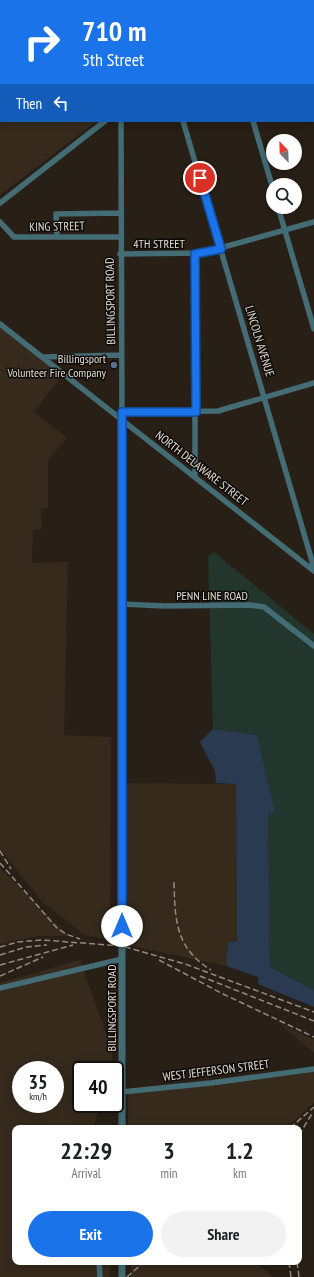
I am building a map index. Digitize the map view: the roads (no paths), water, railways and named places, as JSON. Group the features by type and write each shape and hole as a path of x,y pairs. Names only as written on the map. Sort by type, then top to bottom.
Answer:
{"street":[{"path":"0,203 104,122"},
{"name":"BILLINGSPORT ROAD","path":"121,122 122,1061"},
{"name":"LINCOLN AVENUE","path":"183,122 314,569"},
{"path":"253,122 270,178"},
{"path":"57,236 56,214 120,213"},
{"path":"280,214 314,329"},
{"name":"KING STREET","path":"0,222 14,237 120,237"},
{"name":"4TH STREET","path":"120,254 195,254 221,249 314,222"},
{"path":"195,254 195,477"},
{"name":"NORTH DELAWARE STREET","path":"0,324 42,357 122,415 195,477 314,569"},
{"path":"42,357 121,355"},
{"path":"122,415 226,410 314,383"},
{"name":"PENN LINE ROAD","path":"121,604 162,606 250,604 264,607 314,646"},
{"path":"0,988 122,959"},
{"name":"WEST JEFFERSON STREET","path":"124,1092 211,1083 314,1069"},
{"name":"BILLINGSPORT ROAD","path":"122,1113 122,1125"},
{"path":"100,1265 100,1277"}],"water":[{"path":"213,729 257,735 275,812 268,814 270,967 314,990 314,1007 258,984 258,977 226,966 228,942 237,941 236,784 216,783 215,771 200,742"}],"railway":[{"path":"0,851 11,869"},
{"path":"0,863 57,928 66,934 80,939"},
{"path":"174,882 175,908 179,932 190,952 211,970"},
{"path":"0,947 18,942 42,940 122,946 185,964 314,1012"},
{"path":"0,955 26,947 47,945"},
{"path":"0,965 73,945"},
{"path":"0,976 43,957"},
{"path":"159,960 221,993 314,1037"},
{"path":"200,976 314,1021"},
{"path":"293,1125 314,1107"},
{"path":"302,1130 313,1112"},
{"path":"127,1277 141,1265"},
{"path":"289,1265 291,1277"},
{"path":"297,1265 299,1277"}],"place":[{"name":"Billingsport Volunteer Fire Company","path":"114,365"}]}
